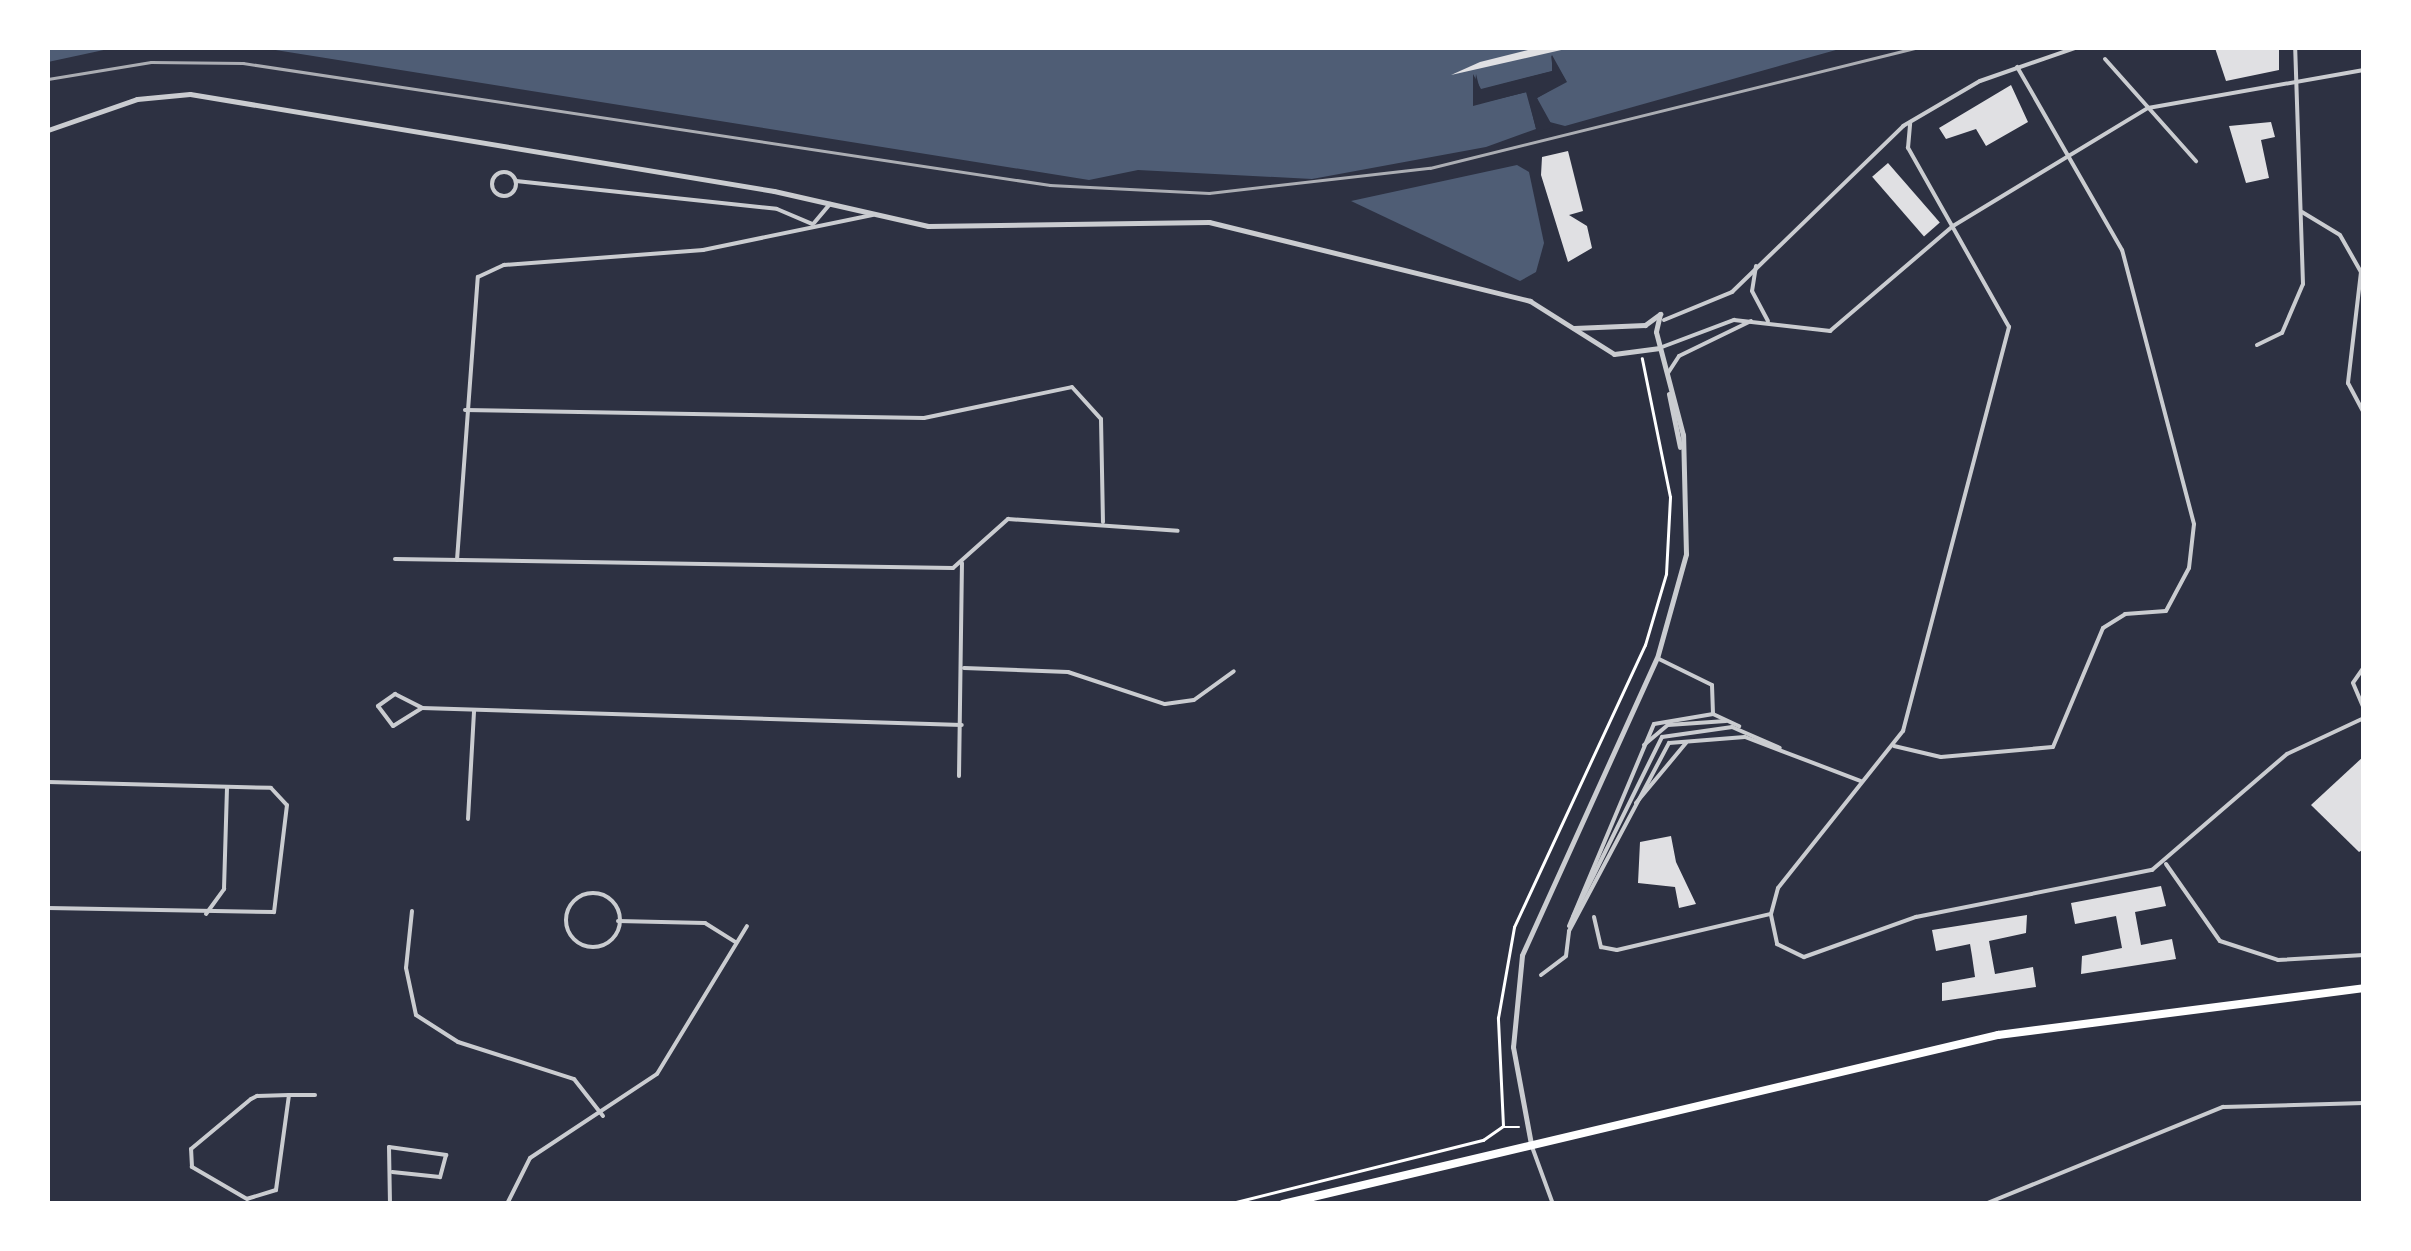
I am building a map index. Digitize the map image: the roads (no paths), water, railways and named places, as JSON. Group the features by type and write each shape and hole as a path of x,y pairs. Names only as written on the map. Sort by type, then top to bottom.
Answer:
{"highway":[{"path":"1283,1204 2044,1026 2364,988"}],"street":[{"path":"1656,332 1664,320 1714,305 1910,123 2017,68 2076,48"},
{"path":"2257,345 2293,319 2303,284 2302,212 2290,85 2295,48"},
{"path":"2105,59 2152,107 2196,161"},
{"path":"1894,746 1941,758 2053,746 2103,628 2125,614 2166,611 2189,568 2194,524 2153,357 2113,226 2017,68"},
{"path":"48,130 136,99 190,94 960,230 1224,225 1530,301 1614,354 1660,348 1723,321 1830,331 1953,226 2152,107 2364,70"},
{"path":"1910,123 1908,148 2009,327 1894,746 1861,781 1778,888 1772,914 1776,944 1804,956 1916,917 2166,864 2287,754 2364,718"},
{"path":"1889,141 1908,148"},
{"path":"516,181 506,196 493,188 501,173 516,181 778,209 812,224"},
{"path":"812,224 830,204"},
{"path":"2302,212 2340,235 2361,272 2348,384 2364,413"},
{"path":"457,560 465,410 478,277 504,265 687,252 872,215"},
{"path":"1758,261 1752,291 1771,323"},
{"path":"1645,324 1652,312 1664,320"},
{"path":"1666,377 1679,356 1752,321"},
{"path":"1553,1204 1526,1125 1513,1021 1526,938 1657,658 1686,554 1680,448 1656,332 1645,324 1572,328"},
{"path":"465,410 924,418 1072,387 1098,406 1103,522"},
{"path":"1669,394 1680,448"},
{"path":"395,559 962,563 1008,520 1103,522 1178,532"},
{"path":"959,776 964,668 962,563"},
{"path":"1657,658 1712,685 1713,714"},
{"path":"2364,667 2353,683 2364,709"},
{"path":"964,668 1068,672 1164,704 1194,700 1234,671"},
{"path":"422,708 393,726 378,712 395,694 422,708 962,726"},
{"path":"468,819 474,710"},
{"path":"1540,975 1566,956 1568,931 1638,753 1657,721 1713,714 1790,753"},
{"path":"1638,753 1668,725 1730,722"},
{"path":"1568,931 1662,737 1746,730"},
{"path":"1568,931 1663,747 1704,739 1746,737 1861,781"},
{"path":"1628,816 1676,749 1704,739"},
{"path":"48,782 227,787 282,796 283,894 266,915 48,908"},
{"path":"206,914 224,889 227,787"},
{"path":"2166,864 2220,941 2278,960 2364,955"},
{"path":"576,895 612,897 618,921 607,945 567,934 576,895"},
{"path":"412,911 406,968 416,1015 458,1042 574,1078 602,1116"},
{"path":"1594,917 1602,947 1617,950 1772,914"},
{"path":"618,921 705,923 736,942"},
{"path":"507,1204 530,1158 602,1116 665,1064 747,926"},
{"path":"289,1095 282,1184 256,1198 237,1195 192,1167 191,1150 251,1099 289,1095 315,1095"},
{"path":"1985,1204 2223,1107 2364,1103"},
{"path":"397,1144 446,1156 440,1177 392,1172 385,1166 397,1144"},
{"path":"390,1204 392,1172"},
{"path":"232,1204 237,1195"}],"water":[{"path":"48,48 113,48 48,62"},
{"path":"263,48 1843,48 1565,126 1542,120 1537,98 1566,81 1551,55 1553,71 1480,90 1476,74 1473,105 1527,92 1536,129 1486,147 1312,179 1138,170 1089,180"},
{"path":"1517,165 1529,172 1544,243 1536,272 1520,281 1351,201"}],"railway":[{"path":"48,79 151,62 243,63 1050,185 1209,193 1430,168 1915,48"}]}
